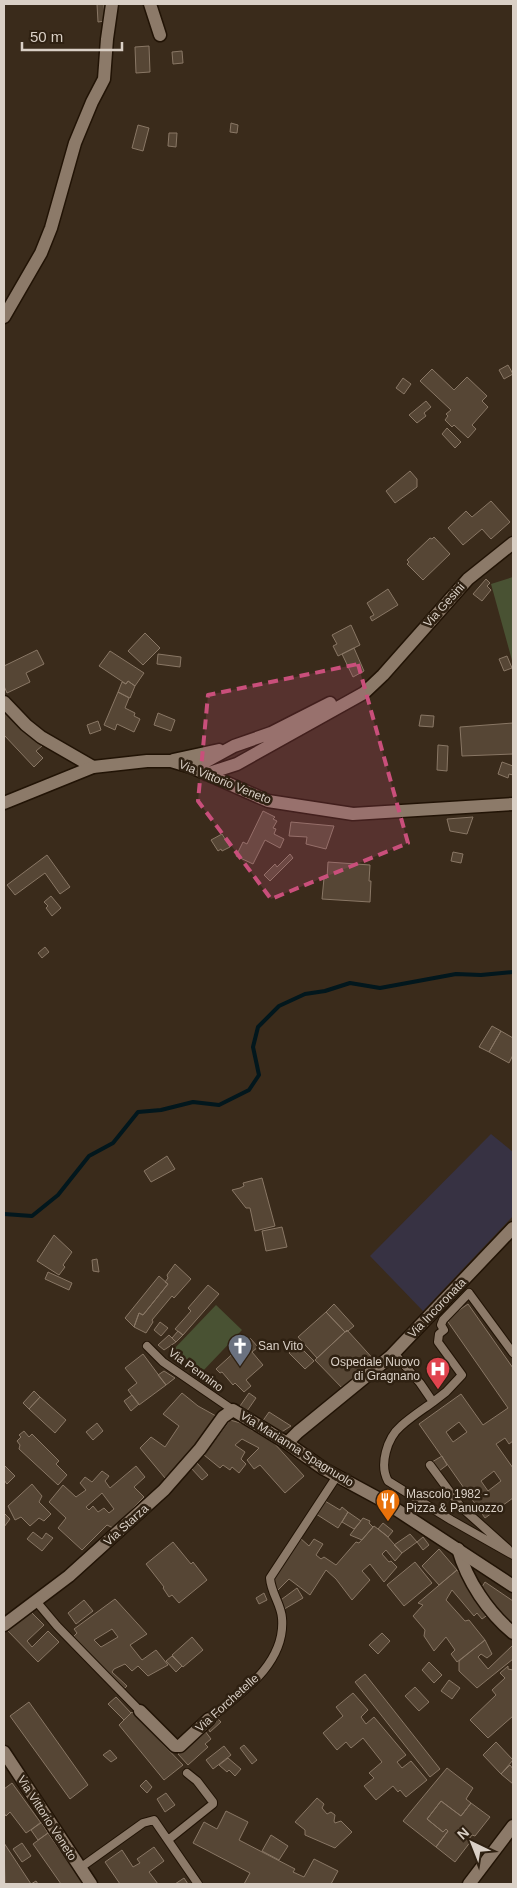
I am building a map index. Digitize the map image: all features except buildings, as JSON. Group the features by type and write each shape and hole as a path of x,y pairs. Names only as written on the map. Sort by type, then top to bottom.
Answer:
{"street":[{"path":"4,318 40,253 51,228 75,143 104,79 112,4"},
{"path":"150,4 160,35"},
{"name":"Via Gesini","path":"383,674 468,579 513,543"},
{"path":"171,761 234,746 271,733 353,692 383,674"},
{"path":"200,771 237,764 364,693 383,674"},
{"path":"4,702 40,737 93,767"},
{"path":"200,771 234,746"},
{"name":"Via Vittorio Veneto","path":"4,803 93,767 148,761 171,761 200,771 268,801 353,814 513,804"},
{"name":"Via Incoronata","path":"287,1443 394,1353 513,1228"},
{"name":"Via Marianna Spagnuolo","path":"233,1410 287,1443 324,1469 385,1502 513,1586"},
{"name":"Via Starza","path":"4,1625 69,1576 164,1490 200,1449 223,1418 233,1410"},
{"path":"458,1549 463,1566 475,1588 500,1622 513,1633"},
{"name":"Via Forchetelle","path":"140,1711 176,1746 180,1746 209,1719"},
{"name":"Via Vittorio Veneto","path":"4,1752 91,1884"},
{"path":"469,1884 513,1826"}],"lane":[{"path":"513,1353 468,1293 443,1320 441,1325 444,1330 440,1334 438,1342 462,1375 456,1383 433,1402 399,1427 392,1436 384,1458 388,1481 413,1498 513,1554"},
{"name":"Via Pennino","path":"147,1346 163,1362 233,1410"},
{"path":"394,1353 420,1383 433,1402"},
{"path":"430,1465 461,1508 513,1554"},
{"name":"Via Forchetelle","path":"209,1719 252,1684 272,1659 280,1644 283,1627 281,1611 270,1588 270,1578 337,1476"},
{"name":"Via Forchetelle","path":"36,1601 57,1626 140,1711"},
{"path":"168,1840 213,1802 188,1773"},
{"path":"80,1868 143,1822 154,1820 198,1884"}],"highlighted area":[{"path":"358,664 408,843 271,899 198,801 208,695"}],"shaded area":[{"path":"491,1134 513,1152 513,1216 423,1311 370,1256"}],"green space":[{"path":"513,577 513,664 491,584"},
{"path":"216,1305 242,1330 201,1373 175,1348"}],"waterway":[{"path":"4,1214 32,1216 58,1195 89,1156 113,1143 138,1112 161,1110 193,1102 219,1105 249,1090 259,1075 253,1047 258,1027 279,1006 305,994 325,991 350,983 380,988 456,974 481,975 513,972"}],"place":[{"name":"San Vito","path":"240,1367"},
{"name":"Ospedale Nuovo di Gragnano","path":"438,1390"},
{"name":"Mascolo 1982 - Pizza & Panuozzo","path":"388,1522"}]}
